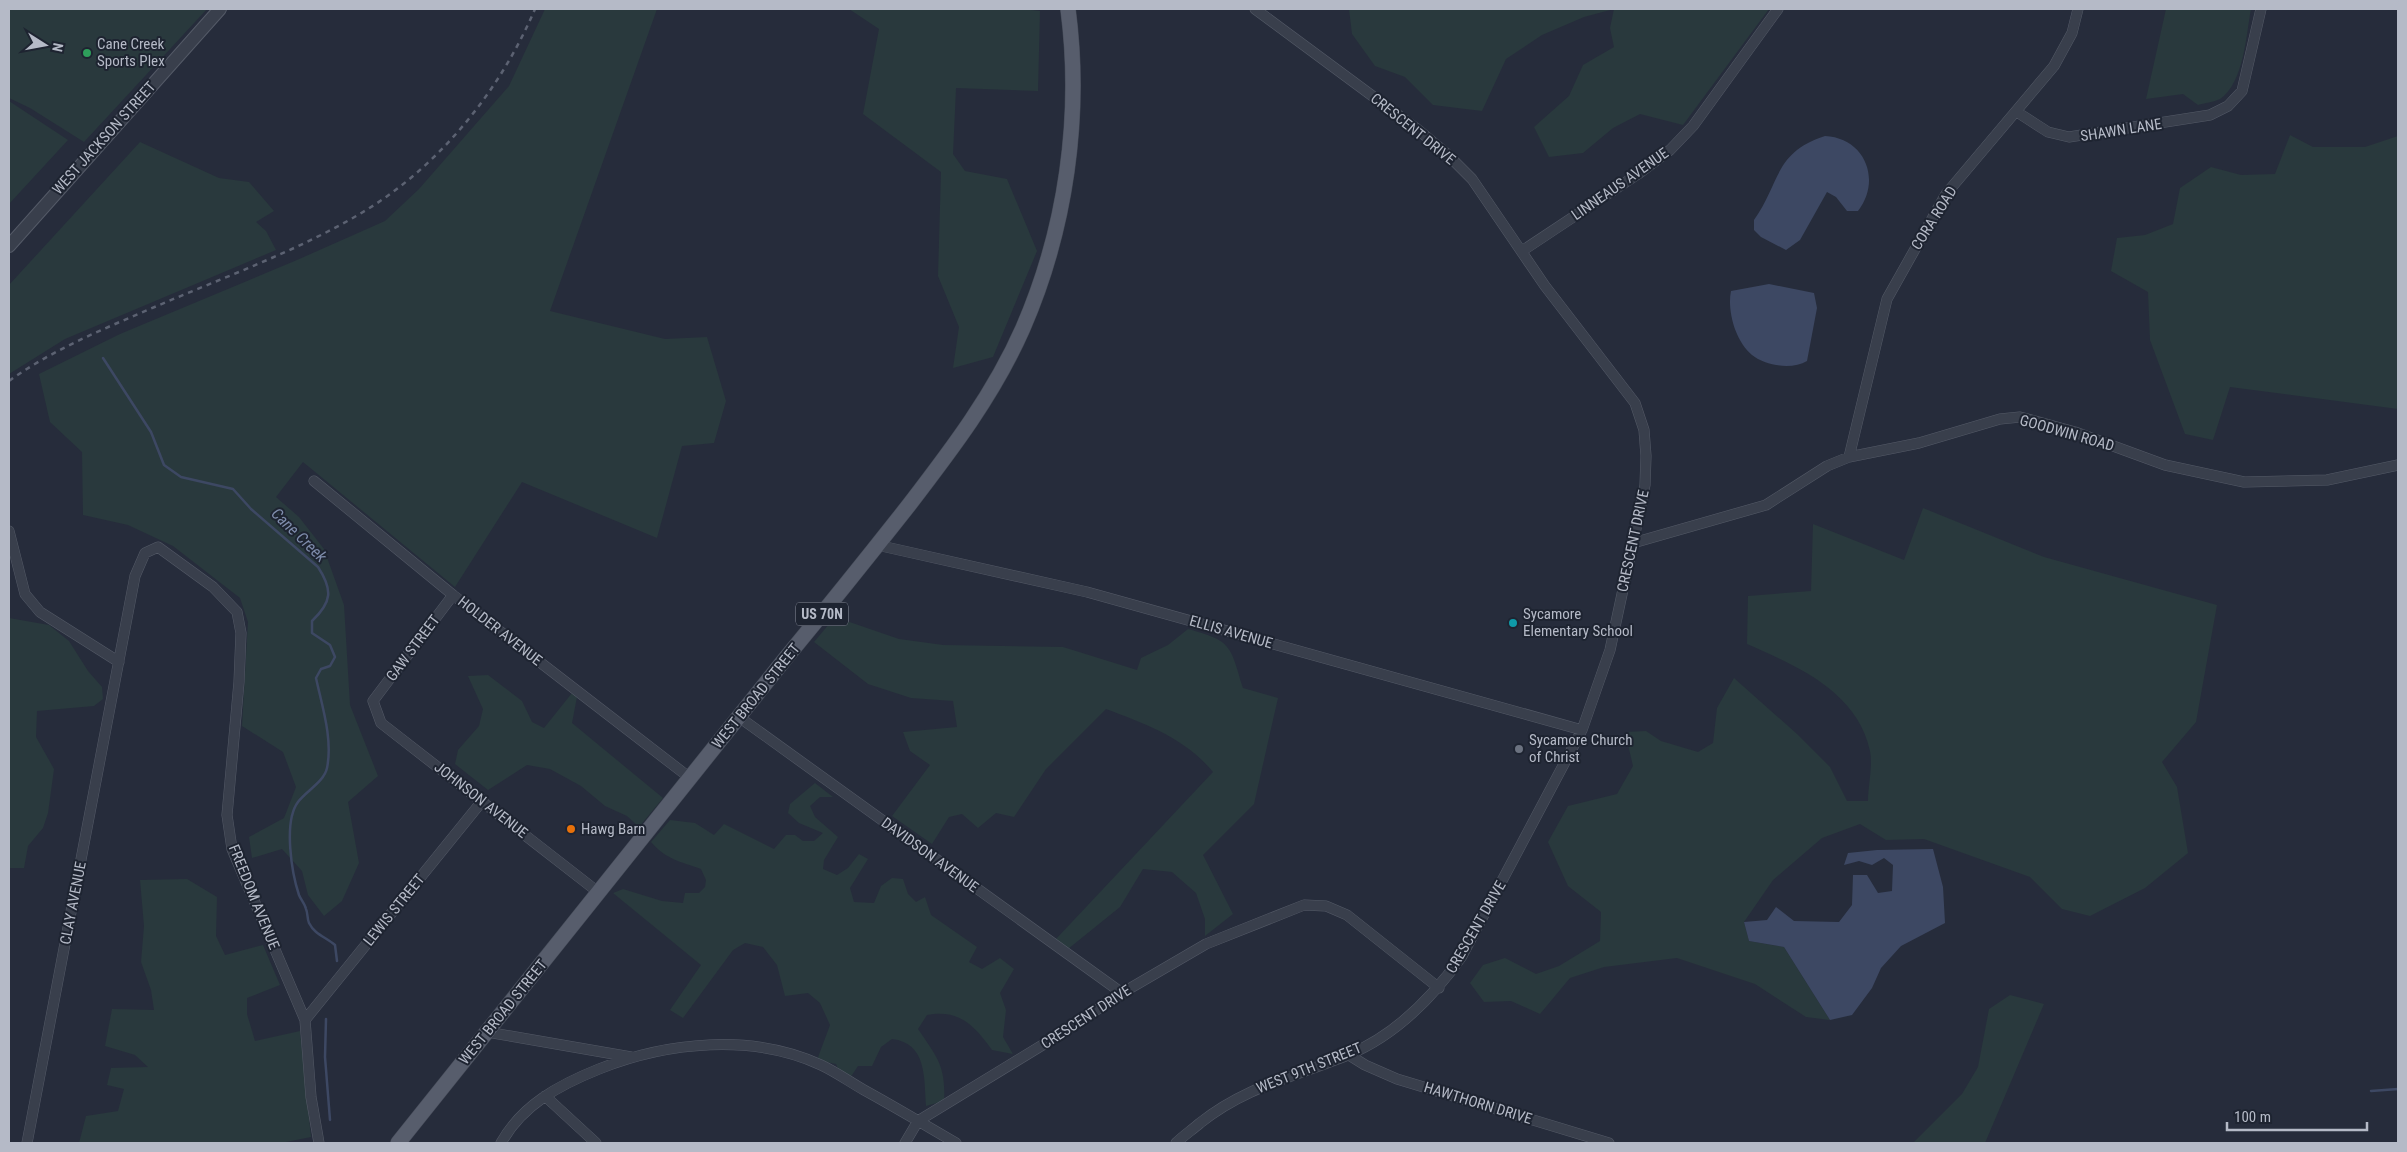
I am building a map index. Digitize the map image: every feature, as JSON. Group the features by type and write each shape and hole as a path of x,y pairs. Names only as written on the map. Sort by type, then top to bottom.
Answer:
{"main road":[{"name":"WEST BROAD STREET","path":"398,1143 877,545 979,411 1003,369 1024,326 1058,220 1068,164 1074,102 1072,42 1068,9"}],"street":[{"name":"WEST JACKSON STREET","path":"9,246 220,9"},
{"name":"CRESCENT DRIVE","path":"918,1121 1054,1038 1122,993 1206,944 1304,905 1326,906 1347,915 1438,988 1462,956 1582,730 1610,650 1644,485 1646,456 1644,430 1635,403 1545,286 1472,180 1446,153 1255,9"},
{"name":"LINNEAUS AVENUE","path":"1522,251 1638,174 1670,150 1693,126 1778,9"},
{"name":"CORA ROAD","path":"1849,457 1887,299 1946,194 2054,66 2072,33 2078,9"},
{"name":"SHAWN LANE","path":"2017,112 2048,132 2069,137 2210,115 2228,106 2242,91 2261,9"},
{"name":"GOODWIN ROAD","path":"1633,543 1766,505 1827,466 1849,457 1920,442 2000,419 2020,417 2075,432 2166,465 2244,482 2327,480 2398,465"},
{"name":"HOLDER AVENUE","path":"314,481 453,595 690,778"},
{"path":"9,531 25,594 40,612 119,662"},
{"name":"ELLIS AVENUE","path":"877,545 1087,592 1582,730"},
{"name":"FREEDOM AVENUE","path":"145,553 158,547 212,587 237,612 241,633 240,672 227,815 232,849 305,1020 310,1097 319,1143"},
{"name":"CLAY AVENUE","path":"27,1143 135,576 145,553"},
{"name":"GAW STREET","path":"374,702 453,595"},
{"name":"JOHNSON AVENUE","path":"374,702 381,723 483,800 598,892"},
{"name":"DAVIDSON AVENUE","path":"739,717 1122,993"},
{"name":"LEWIS STREET","path":"305,1020 483,800"},
{"name":"WEST 9TH STREET","path":"1176,1143 1210,1115 1237,1097 1280,1078 1349,1055 1404,1021 1438,988"},
{"path":"487,1032 631,1057"},
{"path":"501,1143 522,1114 545,1096 572,1080 631,1057 689,1046 728,1046 769,1050 820,1065 956,1143"},
{"name":"HAWTHORN DRIVE","path":"1349,1055 1397,1079 1609,1143"},
{"path":"545,1096 596,1143"},
{"path":"906,1143 918,1121"}],"shaded area":[{"name":"Cane Creek Sports Plex","path":"9,9 207,9 84,142 30,108 9,98"},
{"path":"545,9 657,9 550,311 665,339 707,337 726,401 714,443 682,446 657,538 522,482 455,587 303,462 276,497 299,517 324,549 344,605 350,705 378,776 348,802 359,863 342,901 324,916 308,895 302,871 282,849 252,858 249,837 284,818 296,787 283,752 242,726 248,622 240,598 173,546 128,525 83,515 82,452 50,422 39,374 120,334 385,221 419,189 509,86"},
{"path":"849,9 1023,9 1040,11 1038,91 956,88 953,154 965,171 1007,179 1037,251 993,357 953,368 959,327 938,276 941,172 863,114 879,29"},
{"path":"1349,9 1614,9 1584,17 1542,35 1506,59 1482,111 1433,105 1405,77 1375,66 1352,34"},
{"path":"1614,9 1769,9 1683,125 1640,114 1613,128 1583,153 1549,157 1534,127 1569,96 1583,65 1614,47 1610,28"},
{"path":"2166,9 2251,9 2243,58 2239,70 2228,92 2220,99 2198,105 2183,94 2146,99"},
{"path":"9,101 68,140 9,204"},
{"path":"2290,135 2313,147 2365,147 2398,136 2398,409 2230,387 2213,440 2185,434 2150,340 2148,292 2111,271 2117,238 2145,235 2173,224 2180,188 2211,167 2241,175 2275,174"},
{"path":"140,142 219,178 249,182 274,211 256,222 266,231 276,250 65,339 9,374 9,285"},
{"path":"1923,508 2044,557 2217,605 2196,722 2162,762 2177,787 2188,853 2145,888 2090,916 2062,909 2030,877 1924,839 1886,840 1860,824 1822,838 1773,880 1744,922 1749,941 1784,947 1830,1020 1806,1017 1755,984 1677,958 1604,967 1570,978 1540,1014 1511,1001 1484,1002 1470,983 1483,965 1505,958 1536,974 1559,966 1600,941 1601,912 1568,886 1548,842 1568,806 1617,794 1633,766 1625,732 1646,731 1661,741 1698,752 1713,743 1717,708 1734,678 1797,734 1830,767 1847,801 1868,801 1871,757 1863,730 1852,712 1839,697 1822,683 1785,662 1747,644 1748,596 1811,591 1813,524 1904,560"},
{"path":"835,617 899,639 943,645 1063,647 1137,670 1141,658 1168,645 1188,629 1213,637 1221,642 1227,647 1235,662 1243,688 1278,698 1254,804 1203,855 1233,914 1205,936 1205,919 1196,893 1172,872 1143,869 1120,907 1068,949 1056,939 1213,772 1190,750 1164,733 1106,709 1046,769 1014,817 996,813 978,828 962,814 949,817 932,844 892,816 930,765 910,751 903,732 957,727 953,701 911,698 868,684 814,642"},
{"path":"9,618 49,625 69,641 88,671 102,687 103,699 94,706 37,711 36,737 54,769 48,813 43,828 28,846 24,868 9,868"},
{"path":"488,675 522,701 532,722 544,728 572,693 577,697 572,723 663,798 639,827 627,816 605,806 581,786 550,769 527,765 488,790 455,764 458,750 479,726 483,709 468,676"},
{"path":"815,783 833,797 820,797 810,806 815,817 838,837 824,860 823,869 837,875 848,868 859,854 868,859 850,888 854,902 874,903 881,886 892,878 903,879 908,894 916,902 925,897 931,915 977,947 969,962 982,969 1000,958 1014,969 1000,993 1006,1010 1003,1037 1013,1054 992,1050 972,1026 948,1014 927,1015 918,1029 935,1055 942,1070 944,1101 926,1106 924,1074 918,1055 912,1047 903,1042 892,1039 881,1047 872,1066 858,1066 850,1078 839,1071 836,1064 817,1060 830,1025 820,1003 808,993 785,996 777,965 763,947 745,943 733,950 683,1018 670,1010 701,965 613,893 623,889 662,901 683,903 685,893 699,893 705,887 706,880 701,869 662,853 651,842 670,820 695,823 714,835 724,824 774,849 786,835 795,835 803,841 814,841 823,833 799,823 788,813 790,804"},
{"path":"187,879 217,897 216,936 225,955 263,945 280,985 247,998 247,1014 255,1041 300,1031 311,1137 281,1143 79,1143 86,1116 118,1111 124,1089 107,1085 111,1068 148,1067 135,1055 105,1046 112,1009 154,1010 151,990 141,962 144,926 140,880"},
{"path":"2010,995 2044,1004 1985,1143 1913,1143 1962,1094 1978,1067 1989,1009"}],"water":[{"path":"1825,136 1850,144 1859,152 1869,174 1869,186 1865,199 1858,211 1847,211 1836,197 1827,192 1800,240 1786,250 1761,237 1754,230 1754,220 1787,160 1808,143"},
{"path":"1769,284 1814,293 1817,308 1807,361 1801,364 1779,366 1764,362 1746,349 1737,334 1731,316 1731,291"},
{"path":"1933,849 1943,887 1945,923 1901,946 1881,968 1872,988 1852,1015 1830,1020 1784,947 1749,941 1744,922 1767,920 1776,907 1794,921 1839,922 1852,905 1853,875 1867,875 1878,893 1892,891 1893,865 1884,858 1872,865 1859,861 1844,865 1848,853 1877,850"}],"waterway":[{"name":"Cane Creek","path":"103,358 151,432 164,465 181,477 233,489 251,509 318,567 326,582 328,589 327,602 312,621 312,633 330,645 335,657 330,666 321,669 316,678 328,734 327,768 322,778 301,798 293,811 290,848 296,886 307,912 309,923 317,933 335,945 337,961"},
{"path":"326,1019 325,1057 330,1120"},
{"path":"2371,1091 2398,1089"}],"railway":[{"path":"9,381 42,360 95,333 308,242 358,215 387,196 439,152 463,126 503,70 535,9"}],"place":[{"name":"Cane Creek Sports Plex","path":"87,53"},
{"name":"Sycamore Elementary School","path":"1513,623"},
{"name":"Sycamore Church of Christ","path":"1519,749"},
{"name":"Hawg Barn","path":"571,829"}]}
